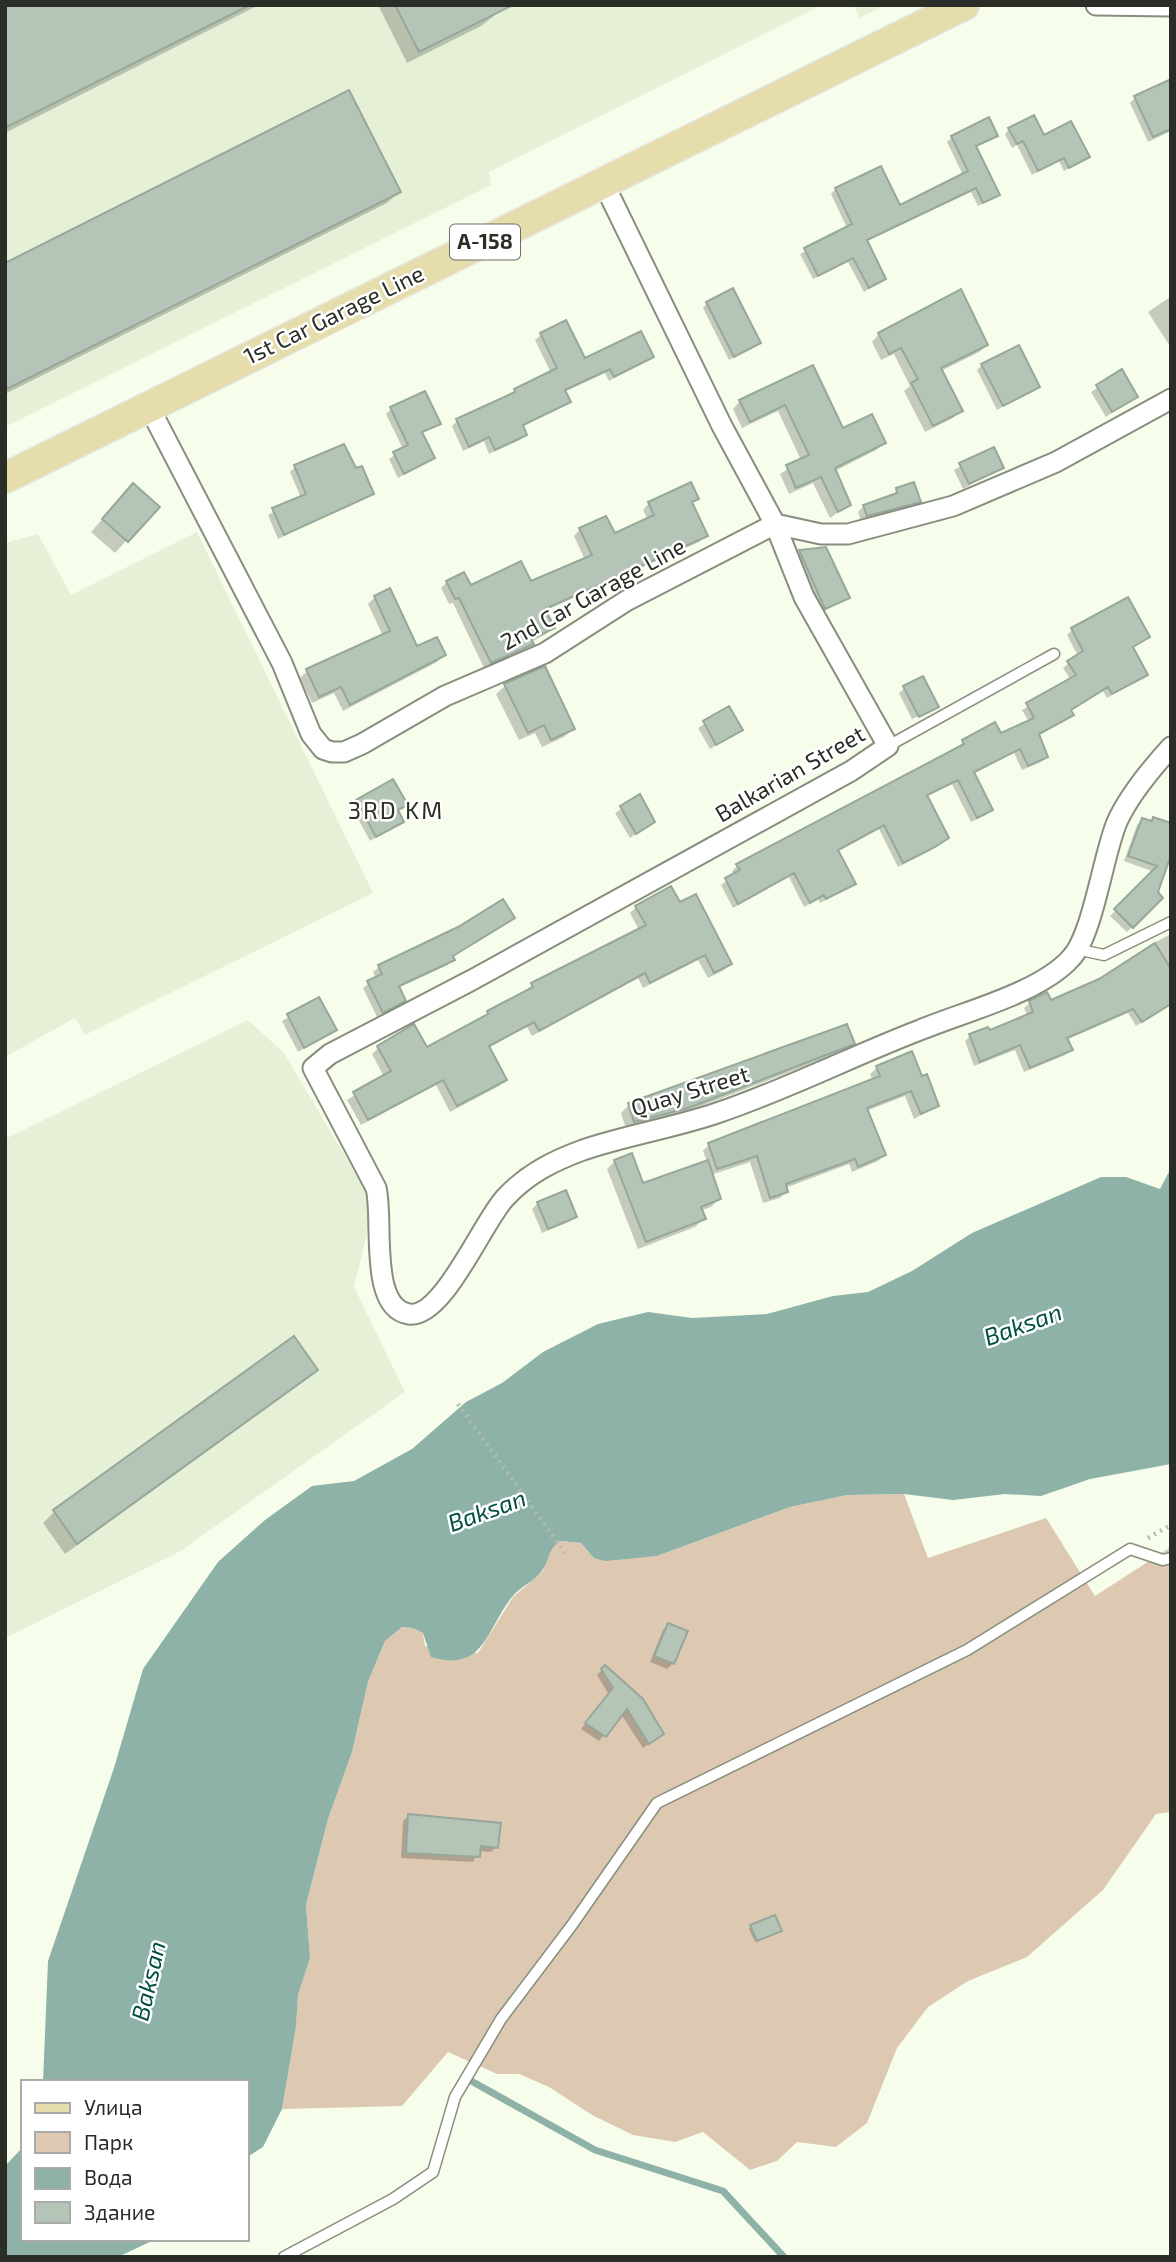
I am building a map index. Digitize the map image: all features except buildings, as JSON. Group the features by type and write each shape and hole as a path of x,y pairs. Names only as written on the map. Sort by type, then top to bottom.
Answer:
{"main road":[{"name":"1st Car Garage Line","path":"5,478 148,405 604,184 964,5"}],"street":[{"path":"1096,5 1171,6"},
{"name":"Balkarian Street","path":"313,1068 330,1054 472,980 851,771 888,746 804,597 775,524 722,426 604,184"},
{"path":"775,524 821,534 848,534 953,506 1056,462 1171,399"},
{"name":"2nd Car Garage Line","path":"148,405 282,663 311,733 323,749 332,752 344,752 362,744 445,696 545,653 626,601 775,524"},
{"name":"Quay Street","path":"313,1068 376,1188 381,1207 379,1261 388,1297 396,1308 406,1314 416,1314 436,1302 506,1196 545,1165 604,1144 719,1113 921,1029 1005,998 1046,976 1072,958 1092,908 1116,823 1127,803 1171,747"}],"lane":[{"path":"888,746 1054,654"},
{"path":"1076,950 1104,955 1171,922"},
{"path":"284,2257 393,2199 433,2172 455,2097 501,2019 572,1925 657,1803 967,1650 1129,1549 1163,1560 1171,1558"}],"path":[{"path":"458,1404 568,1557"}],"shaded area":[{"path":"5,5 822,5 489,172 491,185 5,427"},
{"path":"853,5 885,5 860,18"},
{"path":"197,532 373,893 85,1035 75,1018 5,1057 5,543 38,534 71,595"},
{"path":"248,1020 284,1053 374,1205 354,1287 405,1392 179,1552 5,1638 5,1139"}],"green space":[{"path":"904,1494 928,1558 1046,1518 1095,1596 1171,1547 1171,1812 1156,1814 1103,1890 1027,1957 968,1981 928,2007 897,2048 867,2123 836,2147 797,2142 777,2161 750,2170 703,2132 675,2142 633,2135 592,2115 549,2087 519,2074 497,2074 448,2052 402,2106 282,2109 296,2027 298,1995 310,1958 306,1905 328,1819 352,1752 368,1682 385,1641 402,1627 413,1628 423,1633 425,1646 478,1653 513,1597 543,1571 550,1548 560,1541 581,1543 594,1558 657,1556 790,1507 847,1495"}],"water":[{"name":"Baksan","path":"1171,1168 1171,1464 1090,1479 1041,1496 1005,1494 953,1500 904,1494 847,1495 790,1507 657,1556 605,1561 594,1558 581,1543 560,1541 553,1548 541,1572 519,1590 503,1609 482,1645 463,1659 431,1657 423,1633 402,1627 385,1641 368,1682 352,1752 328,1819 306,1905 310,1958 298,1995 296,2027 282,2109 263,2147 248,2156 248,2080 43,2080 48,1961 114,1768 143,1669 218,1562 265,1520 312,1486 354,1481 412,1449 466,1402 502,1383 543,1352 598,1324 648,1312 692,1318 767,1314 833,1296 868,1292 912,1271 972,1233 1101,1177 1126,1177 1160,1189"},
{"path":"21,2149 21,2241 152,2241 118,2257 5,2257 5,2166"}],"waterway":[{"path":"473,2082 595,2150 723,2191 784,2257"}],"district":[{"name":"3RD KM","path":"396,811"}]}
